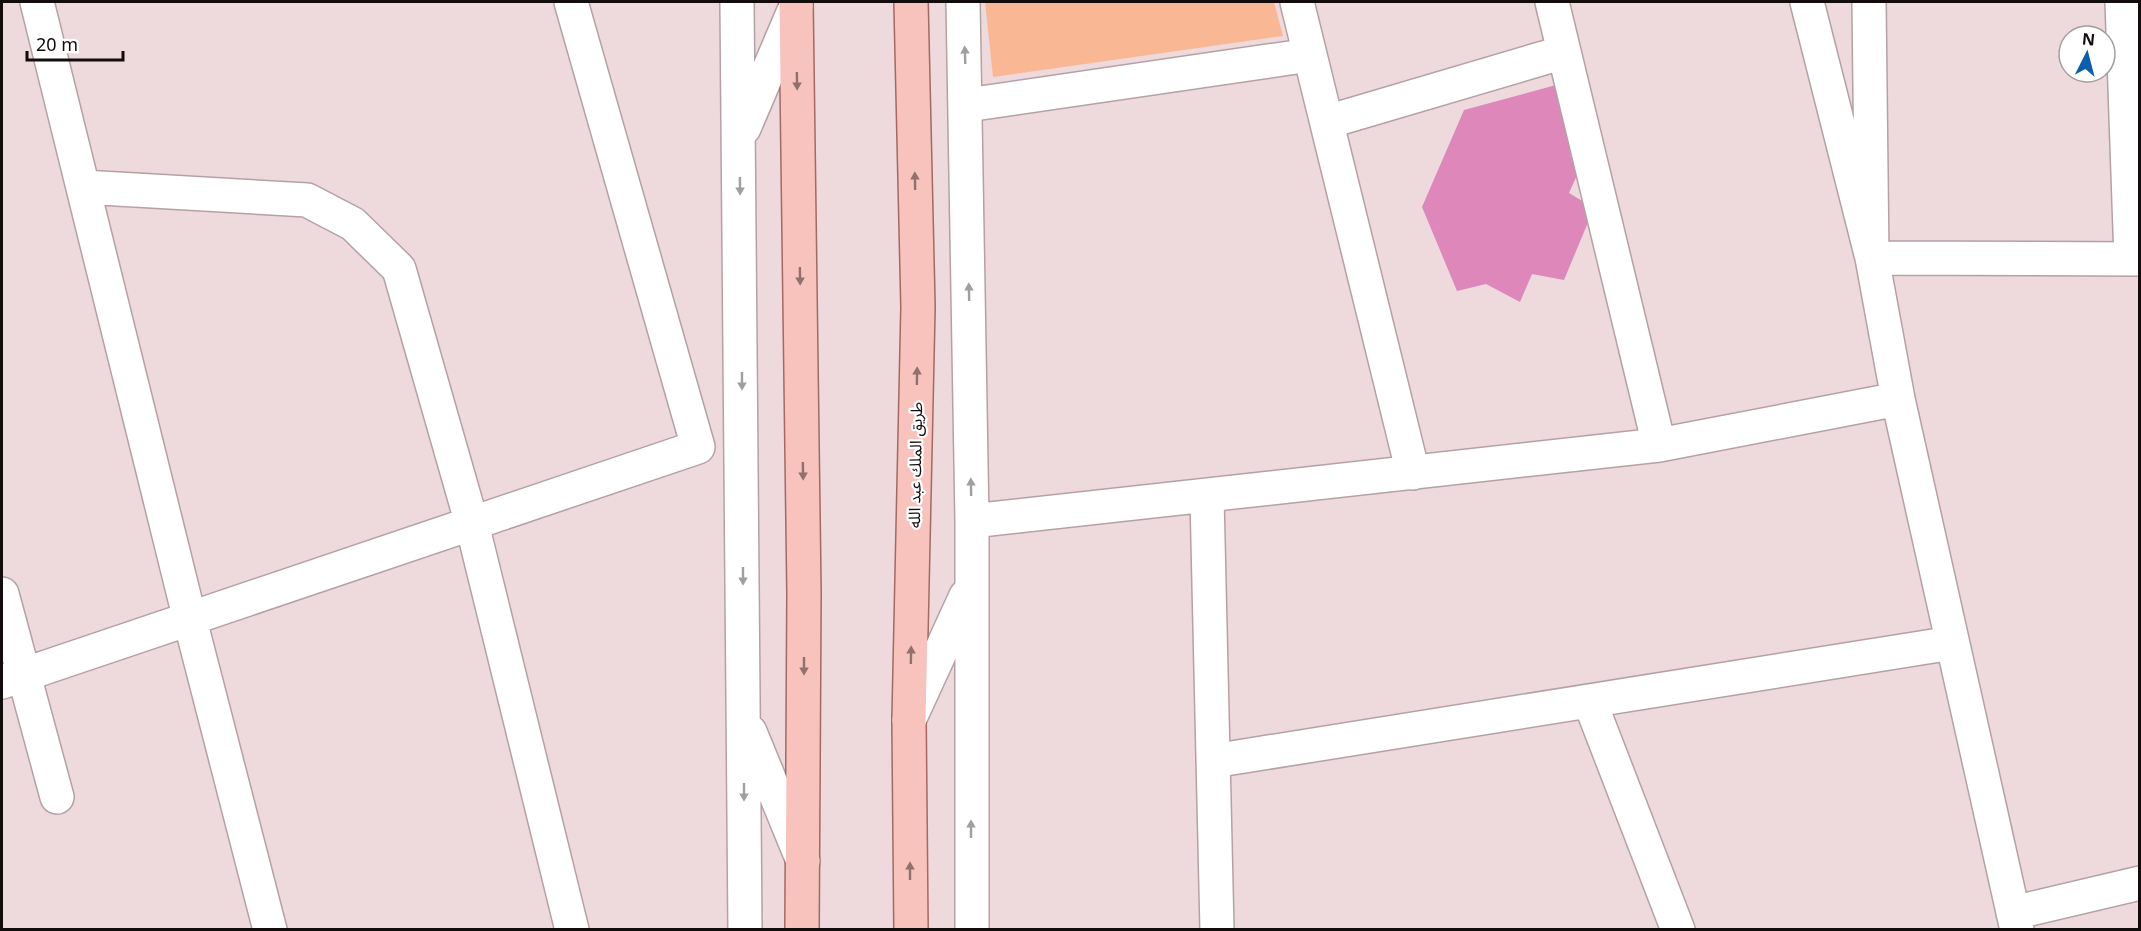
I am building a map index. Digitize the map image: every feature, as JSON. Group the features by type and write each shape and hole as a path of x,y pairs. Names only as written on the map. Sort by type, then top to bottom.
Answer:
{"main road":[{"name":"طريق الملك عبد الله","path":"910,930 909,720 918,307 911,2"},
{"path":"796,4 804,592 802,930"}],"street":[{"path":"38,2 190,620 270,930"},
{"path":"13,679 698,447 571,2"},
{"path":"737,2 745,930"},
{"path":"963,2 967,105 972,522 970,588 972,930"},
{"path":"1297,2 1413,473"},
{"path":"1552,2 1659,445"},
{"path":"1807,2 1872,258 1898,399 2015,921 2139,883"},
{"path":"1869,2 1872,258"},
{"path":"1872,258 2135,259 2122,2"},
{"path":"739,138 796,4"},
{"path":"1327,122 1564,52"},
{"path":"967,105 1310,55"},
{"path":"83,187 307,200 353,224 399,269 471,524 572,930"},
{"path":"972,522 1659,445 1898,399"},
{"path":"1207,497 1218,930"},
{"path":"909,720 970,588"},
{"path":"2,594 13,679 57,797"},
{"path":"1213,761 1952,643"},
{"path":"1590,702 1678,930"},
{"path":"744,716 802,861"}],"shaded area":[{"path":"985,2 1274,2 1283,36 993,77"}],"building":[{"path":"1556,85 1578,144 1570,156 1582,164 1569,193 1594,208 1564,280 1532,274 1520,302 1486,284 1457,291 1422,207 1464,110"}]}
